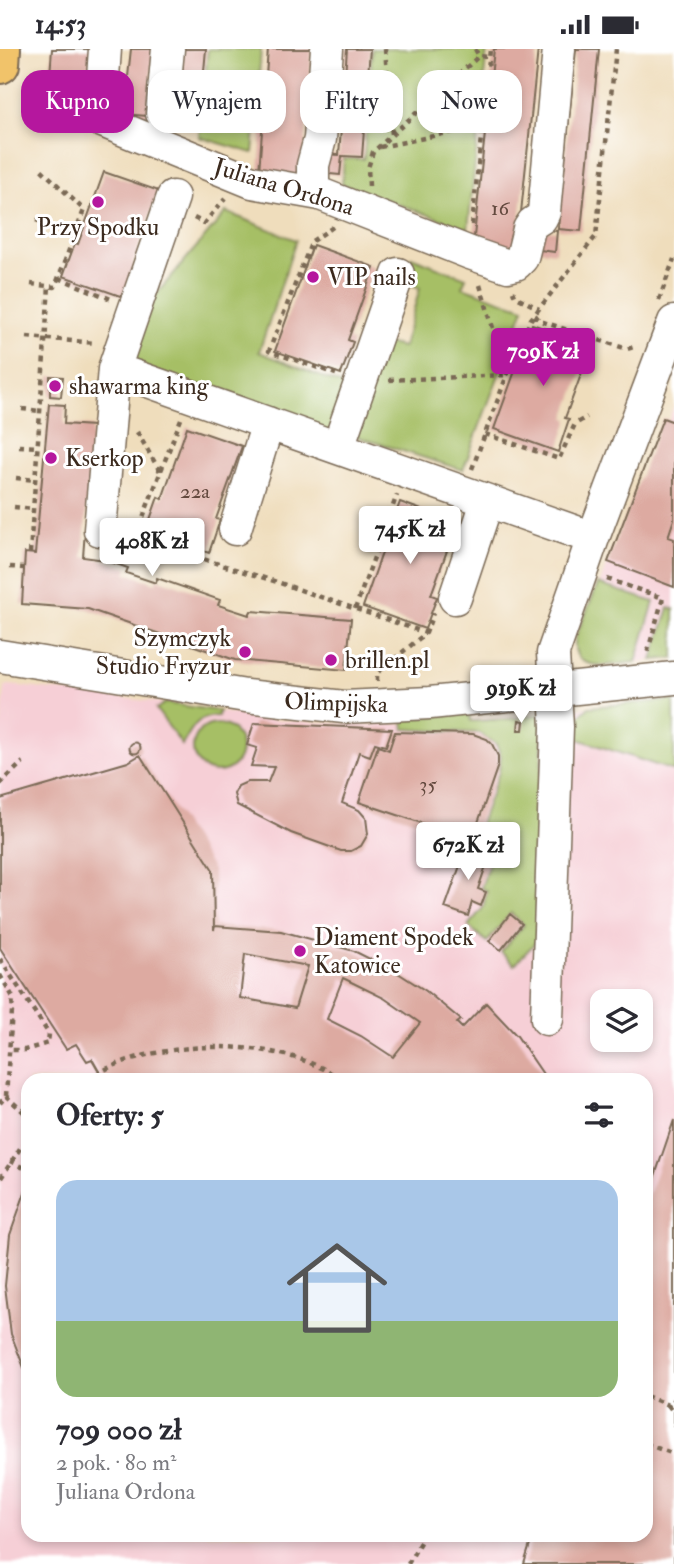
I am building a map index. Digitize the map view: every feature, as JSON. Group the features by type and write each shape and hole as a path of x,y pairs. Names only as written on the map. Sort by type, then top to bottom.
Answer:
{"main road":[{"path":"0,64 1,49"}],"street":[{"name":"Juliana Ordona","path":"105,49 100,120 263,186 313,192 508,266 516,264 522,258 529,229 544,212 559,49"},
{"path":"166,70 168,49"},
{"path":"313,192 313,165 320,139 327,49"},
{"path":"100,530 118,358 135,308 181,206"},
{"path":"338,447 398,274"},
{"path":"547,1019 557,727 553,653 674,322"},
{"path":"118,358 268,423 593,538"},
{"path":"235,529 268,423"},
{"path":"455,597 475,498"},
{"name":"Olimpijska","path":"0,656 246,696 344,707 430,703 674,678"}],"path":[{"path":"385,49 392,136"},
{"path":"475,49 479,56"},
{"path":"488,70 490,49"},
{"path":"475,498 485,433 507,375 535,314 596,236 616,49"},
{"path":"370,189 370,156 479,56 489,57"},
{"path":"379,147 448,133"},
{"path":"481,133 470,253 507,375"},
{"path":"31,284 55,287 84,210 41,169"},
{"path":"181,206 204,223 228,195"},
{"path":"36,220 75,233"},
{"path":"331,227 312,241 268,351 360,382 507,375"},
{"path":"59,278 135,308"},
{"path":"30,553 49,286"},
{"path":"535,314 540,321 627,349 660,356"},
{"path":"27,337 46,339 118,358"},
{"path":"22,409 40,411"},
{"path":"485,433 559,459 575,424 587,417"},
{"path":"134,427 161,473"},
{"path":"19,446 37,447"},
{"path":"16,478 35,480"},
{"path":"355,609 401,484"},
{"path":"14,507 33,509"},
{"path":"10,567 24,568"},
{"path":"620,583 663,598 644,664"},
{"path":"378,689 377,673 426,633"},
{"path":"0,784 23,762"},
{"path":"0,959 49,1034 48,1043 25,1050 9,1050"},
{"path":"0,975 13,996 6,1096 0,1103"},
{"path":"98,1073 138,1056 182,1047 229,1047 280,1053 330,1073"},
{"path":"6,1096 21,1110"},
{"path":"1,1178 21,1146"},
{"path":"10,1161 21,1166"},
{"path":"653,1399 668,1405 674,1413"},
{"path":"668,1405 674,1400"},
{"path":"653,1446 674,1454"},
{"path":"408,1564 420,1542"}],"shaded area":[{"path":"674,405 674,658 599,666 586,663 576,649 576,636 596,585 600,583 663,418 669,420"},
{"path":"5,686 165,703 275,720 375,725 531,717 589,707 674,700 674,1564 0,1564 0,736"}],"green space":[{"path":"208,49 261,49 259,70 206,70"},
{"path":"372,49 487,49 485,70 417,70 417,133 478,133 468,229 342,184 344,159 364,159 366,133 403,133 403,70 370,70"},
{"path":"199,133 255,133 253,153 199,137"},
{"path":"226,212 296,240 259,352 350,388 333,434 123,363 138,316"},
{"path":"411,257 466,278 462,287 524,308 463,470 349,434 384,343 403,347 420,288 402,281"},
{"path":"598,584 654,602 636,662 594,665 578,657 575,649 576,636"},
{"path":"669,608 674,609 674,658 652,660"},
{"path":"674,700 674,771 575,738 577,718 589,707"},
{"path":"165,703 219,711 218,716 199,721 182,745 156,709"},
{"path":"469,713 471,721 538,714 543,720 536,942 514,965 501,952 524,925 511,913 487,942 468,926 483,908 487,891 481,888 493,851 473,843 499,772 501,756 496,744 479,733 404,729 403,719"},
{"path":"217,724 234,731 241,748 234,765 217,772 200,765 193,748 200,731"}],"building":[{"path":"52,49 91,49 90,70 50,70"},
{"path":"131,49 154,49 152,70 148,70 147,116 134,115 134,70 129,70"},
{"path":"184,49 206,49 204,70 182,70"},
{"path":"268,49 312,49 310,70 300,70 300,133 306,133 303,175 259,172 262,133 286,133 286,70 266,70"},
{"path":"347,49 370,49 368,70 345,70"},
{"path":"494,49 538,49 517,251 473,246 485,133 522,133 522,70 492,70"},
{"path":"576,49 599,49 581,231 558,229"},
{"path":"341,133 364,133 362,157 342,156 340,175 319,173 321,154 339,155"},
{"path":"104,172 159,191 133,264 137,266 126,298 63,276 75,243 78,244"},
{"path":"535,229 557,231 555,252 532,249"},
{"path":"313,245 374,267 348,340 353,342 341,374 275,351"},
{"path":"532,324 592,345 565,418 569,419 558,452 494,429"},
{"path":"50,376 63,377 61,397 50,396"},
{"path":"49,404 65,405 64,424 93,426 83,557 105,560 128,568 126,573 156,583 157,578 220,600 218,605 249,615 251,611 351,619 346,670 235,660 88,609 22,604 25,553 35,554"},
{"path":"663,418 674,422 674,519 668,537 674,539 674,587 608,562"},
{"path":"187,427 242,446 216,519 220,520 209,553 146,531 158,497 162,499"},
{"path":"400,502 457,523 431,595 437,597 425,629 363,607"},
{"path":"519,720 524,721 523,730 518,730"},
{"path":"254,723 392,729 386,746 375,743 370,756 359,752 342,803 359,810 366,818 368,834 361,846 351,851 341,851 291,833 237,805 234,794 238,786 247,782 268,782 274,767 251,766 257,748 247,745"},
{"path":"395,732 473,734 492,744 498,756 498,765 472,840 359,802 378,746 389,750"},
{"path":"135,743 139,744 139,752 135,753 131,752 130,748 131,744"},
{"path":"140,755 213,870 214,930 215,926 281,931 354,951 398,973 426,991 461,1020 457,1023 462,1028 486,1003 517,1036 542,1073 100,1073 92,1059 87,1061 76,1044 66,1049 0,948 0,799 128,762","holes":["245,954 308,966 295,1008 240,998","343,978 384,998 420,1023 393,1057 361,1036 327,1019"]},
{"path":"467,846 490,854 478,889 486,892 481,906 472,902 468,916 445,908"},
{"path":"510,914 522,924 501,950 489,941"},
{"path":"674,1120 674,1564 524,1564 531,1542 653,1542 653,1182"},
{"path":"21,1204 21,1360 11,1334 5,1286 10,1235"}],"place":[{"name":"Przy Spodku","path":"98,202"},
{"name":"VIP nails","path":"313,277"},
{"name":"shawarma king","path":"55,386"},
{"name":"Kserkop","path":"51,458"},
{"name":"Szymczyk Studio Fryzur","path":"245,652"},
{"name":"brillen.pl","path":"331,660"},
{"name":"Diament Spodek Katowice","path":"300,951"}]}
